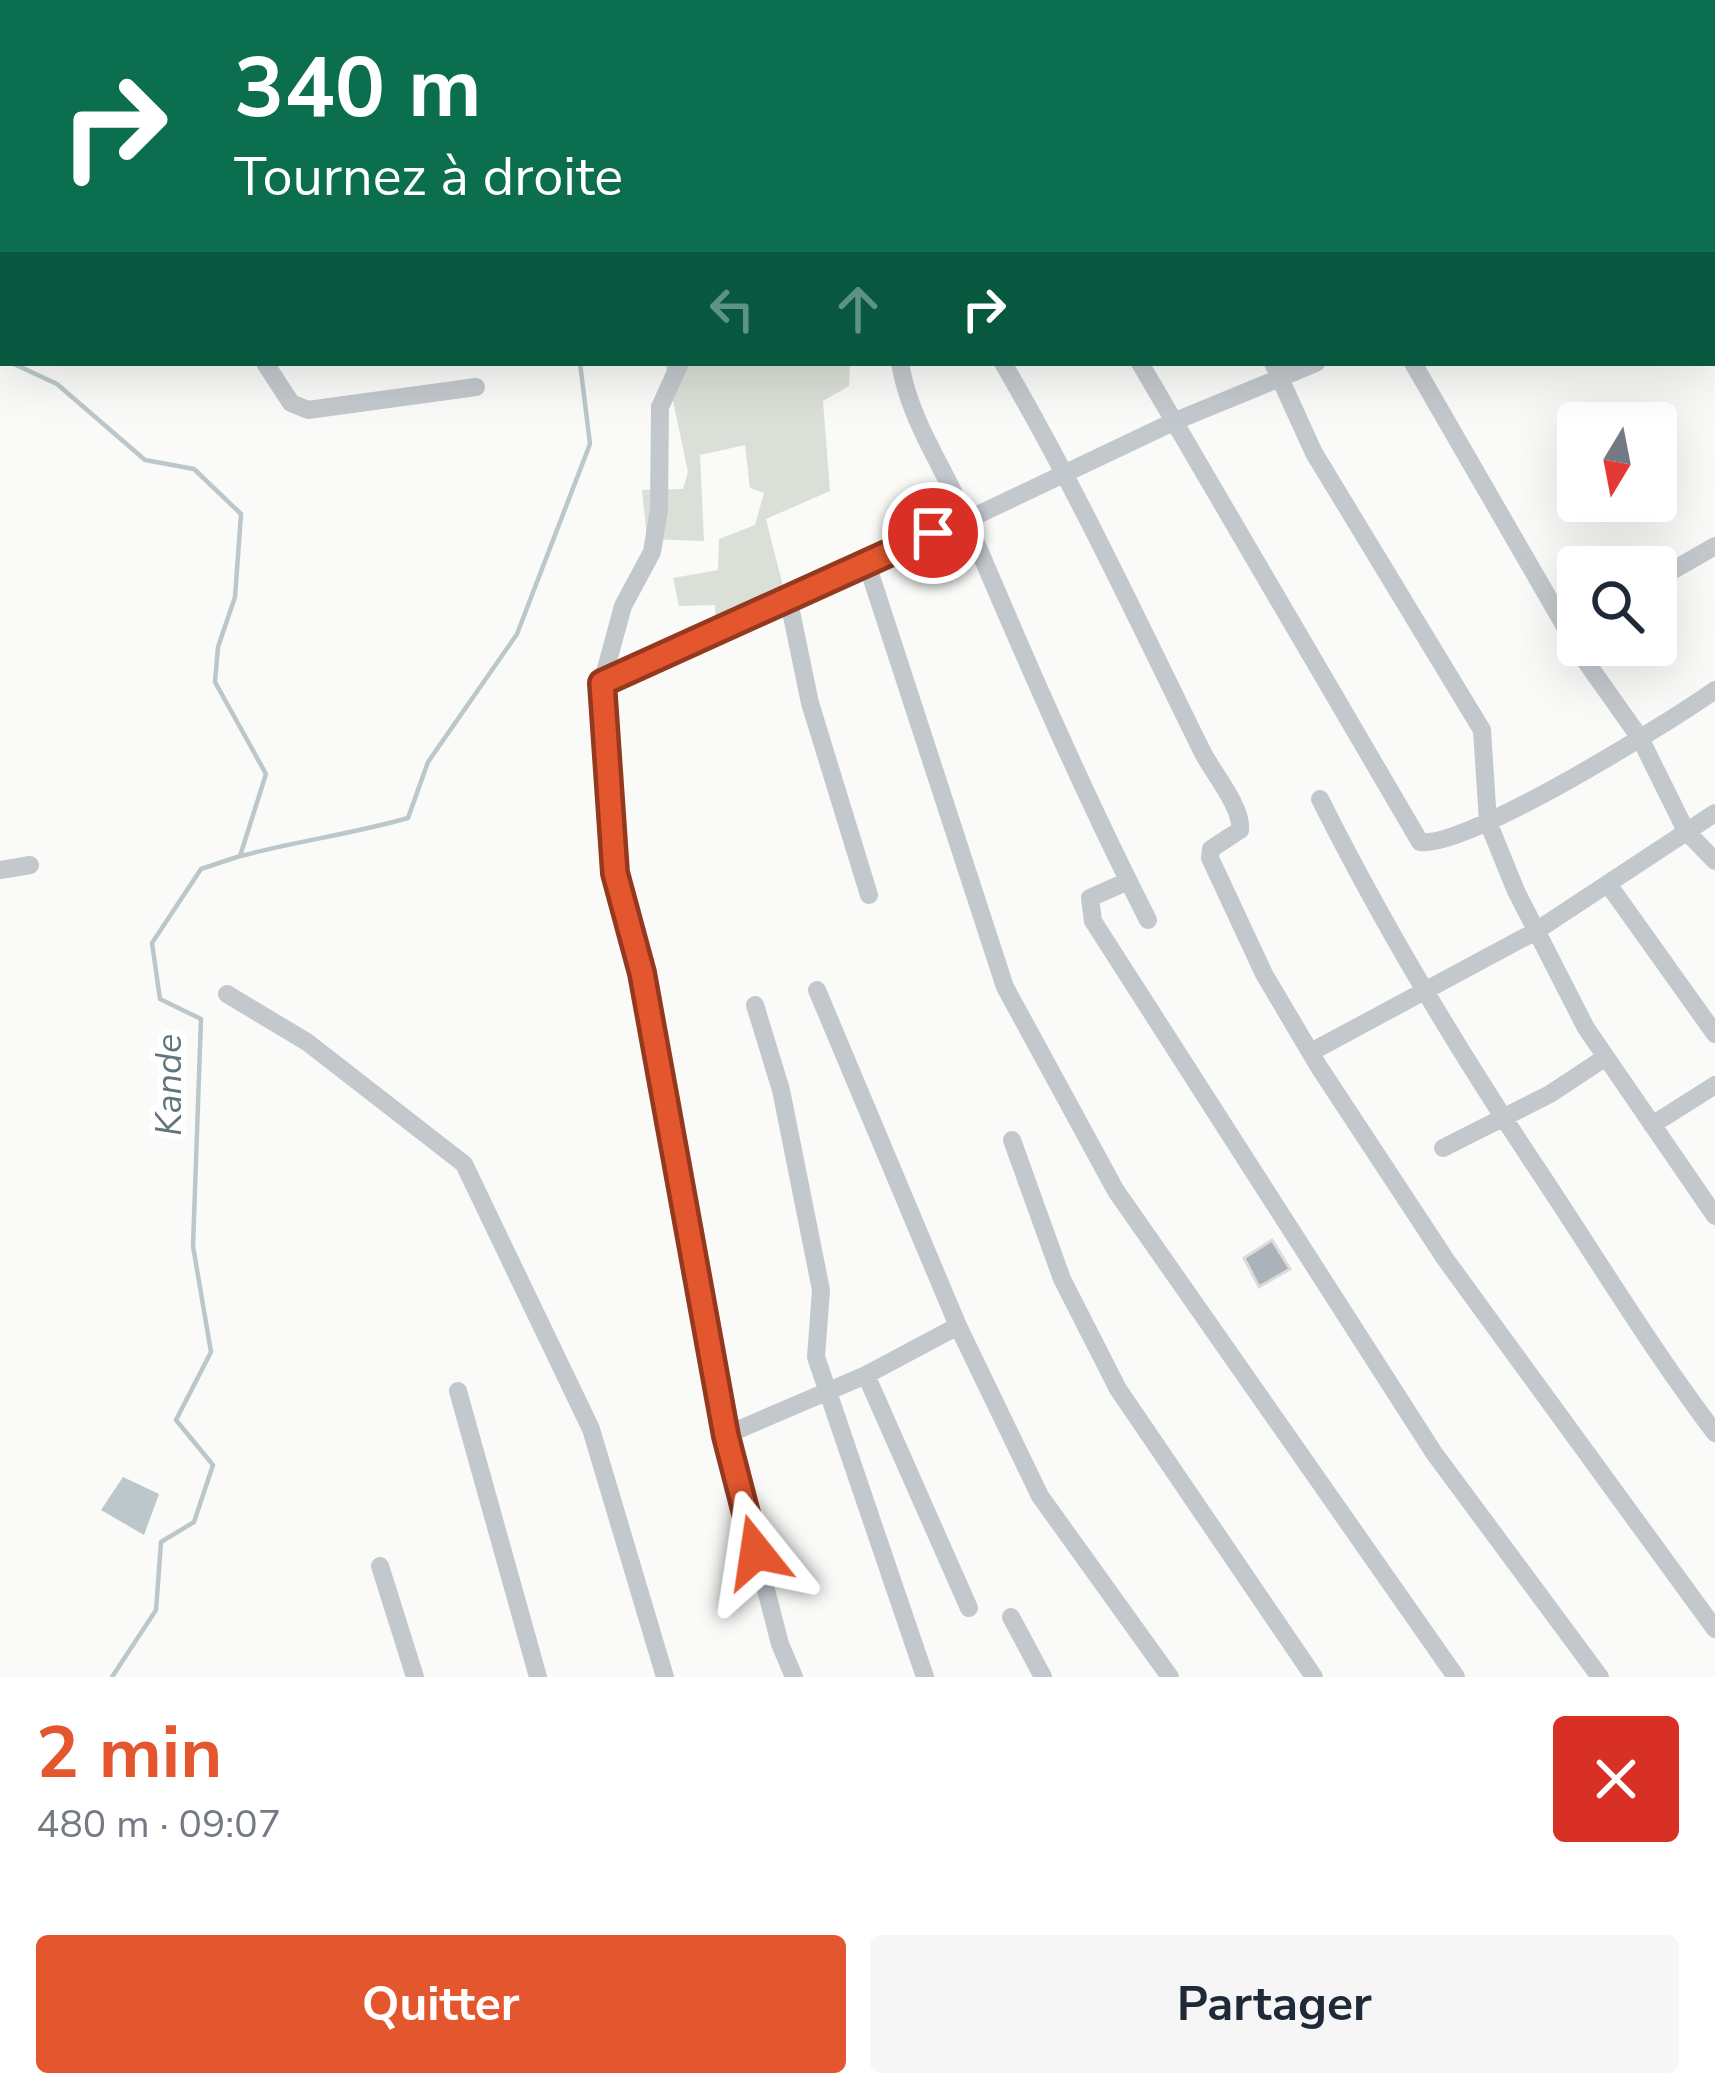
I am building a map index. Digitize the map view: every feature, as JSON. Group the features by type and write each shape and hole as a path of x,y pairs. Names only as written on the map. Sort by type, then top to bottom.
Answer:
{"street":[{"path":"268,366 290,403 308,410 476,387"},
{"path":"679,366 660,407 659,509 652,552 623,606 602,683 615,873 642,973 726,1436 780,1644 794,1677"},
{"path":"901,366 907,404 965,517 1054,731 1148,920"},
{"path":"1005,366 1067,473 1211,770 1241,820 1240,830 1211,849 1211,864 1264,974 1446,1260 1715,1629"},
{"path":"1142,366 1414,838 1436,843 1487,822 1640,738 1715,690"},
{"path":"1415,366 1557,604"},
{"path":"602,683 713,638 788,597 868,567 1277,369 1314,453 1482,730 1487,822 1536,931 1606,1058 1715,1216"},
{"path":"1677,568 1715,547"},
{"path":"868,567 1005,986 1116,1191 1456,1677"},
{"path":"788,597 816,724 869,895"},
{"path":"1595,666 1640,738 1686,831 1715,861"},
{"path":"1320,799 1501,1117 1666,1369 1715,1433"},
{"path":"1311,1052 1536,931 1715,813"},
{"path":"0,870 30,865"},
{"path":"1128,881 1090,898 1093,921 1434,1453 1600,1677"},
{"path":"1608,884 1715,1034"},
{"path":"817,990 958,1326 1040,1496 1170,1677"},
{"path":"227,994 307,1042 464,1164 592,1430 664,1677"},
{"path":"755,1005 781,1090 821,1289 814,1346 925,1677"},
{"path":"1443,1148 1550,1094 1606,1058"},
{"path":"1652,1125 1715,1085"},
{"path":"1012,1139 1062,1279 1118,1389 1314,1677"},
{"path":"726,1436 866,1376 958,1326"},
{"path":"866,1376 969,1608"},
{"path":"458,1391 538,1677"},
{"path":"380,1565 416,1677"},
{"path":"1011,1617 1043,1677"}],"shaded area":[{"path":"666,366 850,366 849,386 823,401 830,491 766,519 785,594 716,632 715,605 679,606 673,578 718,570 719,539 755,525 764,493 750,488 745,445 700,455 704,541 647,539 642,490 683,489 688,472"},
{"path":"123,1477 159,1494 144,1535 101,1510"}],"building":[{"path":"1272,1240 1290,1269 1259,1287 1244,1258"}],"waterway":[{"name":"Kande","path":"18,366 57,384 145,460 194,469 241,514 235,597 218,647 215,682 266,774 240,856 201,869 152,943 160,999 201,1019 193,1246 211,1352 176,1420 213,1465 194,1522 161,1542 156,1610 112,1677"},
{"path":"241,856 408,818 428,762 517,634 590,444 580,366"}],"route":[{"path":"756,1552 695,1285 642,973 615,873 602,683 713,638 788,597 868,567 933,533"}]}
